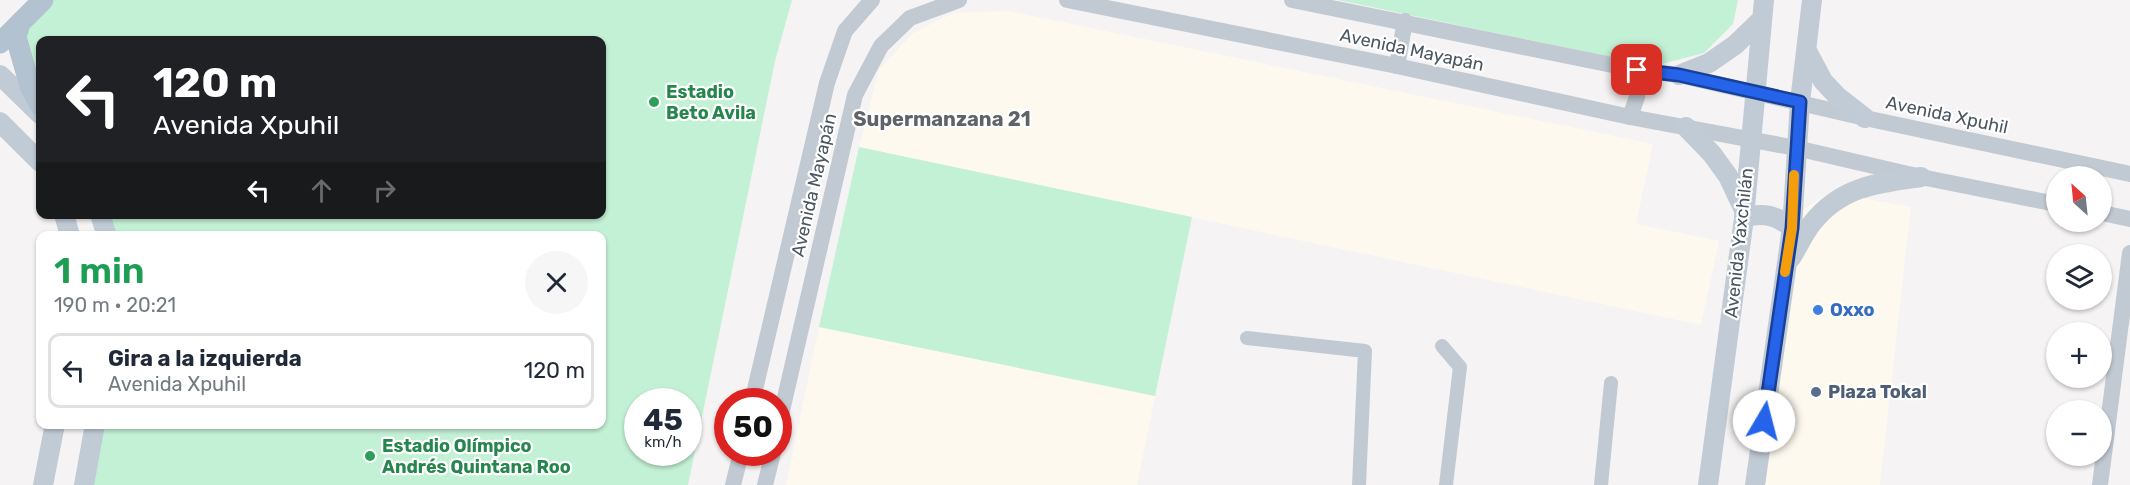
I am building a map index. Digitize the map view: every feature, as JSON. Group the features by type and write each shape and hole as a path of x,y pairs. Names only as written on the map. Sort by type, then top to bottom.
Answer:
{"main road":[{"path":"0,43 43,0"},
{"name":"Avenida Yaxchilán","path":"1708,485 1744,214 1764,0"},
{"path":"1755,485 1792,228 1800,102 1812,0"},
{"path":"1679,75 1709,63 1735,45 1761,20"},
{"path":"20,23 16,37 30,86 36,97"},
{"path":"1807,51 1823,81 1838,97 1865,117"},
{"path":"0,75 36,110"},
{"path":"0,122 36,158"},
{"path":"1686,127 1712,154 1728,176 1744,214 1770,214 1783,220 1792,228"},
{"path":"1785,269 1812,223 1836,199 1868,185 1921,177"},
{"path":"43,485 54,429"},
{"path":"84,485 94,429"}],"street":[{"name":"Avenida Mayapán","path":"755,388 827,83 845,31 872,0"},
{"name":"Avenida Mayapán","path":"787,388 855,95 881,46 910,18 959,0"},
{"name":"Avenida Mayapán","path":"1066,0 1750,140"},
{"name":"Avenida Mayapán","path":"1292,0 1405,21 1637,70 1679,75 1755,93"},
{"path":"1397,66 1405,21"},
{"path":"1630,117 1637,97 1637,70"},
{"name":"Avenida Xpuhil","path":"1755,93 2130,174"},
{"path":"1750,140 2046,202"},
{"path":"2112,215 2130,219"},
{"path":"2100,485 2130,253"},
{"path":"1247,338 1365,351 1359,485"},
{"path":"1442,346 1460,367 1446,485"},
{"path":"1601,485 1611,383"},
{"path":"733,485 738,466"},
{"path":"765,485 770,466"}],"shaded area":[{"path":"1009,11 1653,144 1636,224 1719,241 1701,325 859,147 879,70 913,33 953,13"},
{"path":"1841,194 1911,207 1880,485 1758,485 1800,212 1822,197"},
{"path":"819,327 1155,396 1137,485 786,485 790,466 792,466 792,456"}],"green space":[{"path":"51,0 792,0 775,61 702,417 702,388 624,388 624,466 692,466 688,485 91,485 101,429 606,429 606,231 112,231 108,219 606,219 606,36 36,36 36,83 19,47 28,25"},
{"path":"1338,0 1738,0 1733,24 1704,53 1654,66"},
{"path":"859,147 1192,217 1155,396 819,327"}],"slow traffic":[{"path":"1785,272 1792,228 1794,175"}],"place":[{"name":"Estadio Beto Avila","path":"654,102"},
{"name":"Oxxo","path":"1818,310"},
{"name":"Plaza Tokal","path":"1816,392"},
{"name":"Estadio Olímpico Andrés Quintana Roo","path":"370,456"}],"district":[{"name":"Supermanzana 21","path":"942,119"}],"route":[{"path":"1637,70 1679,75 1720,86 1800,102 1792,228 1764,421"}]}
